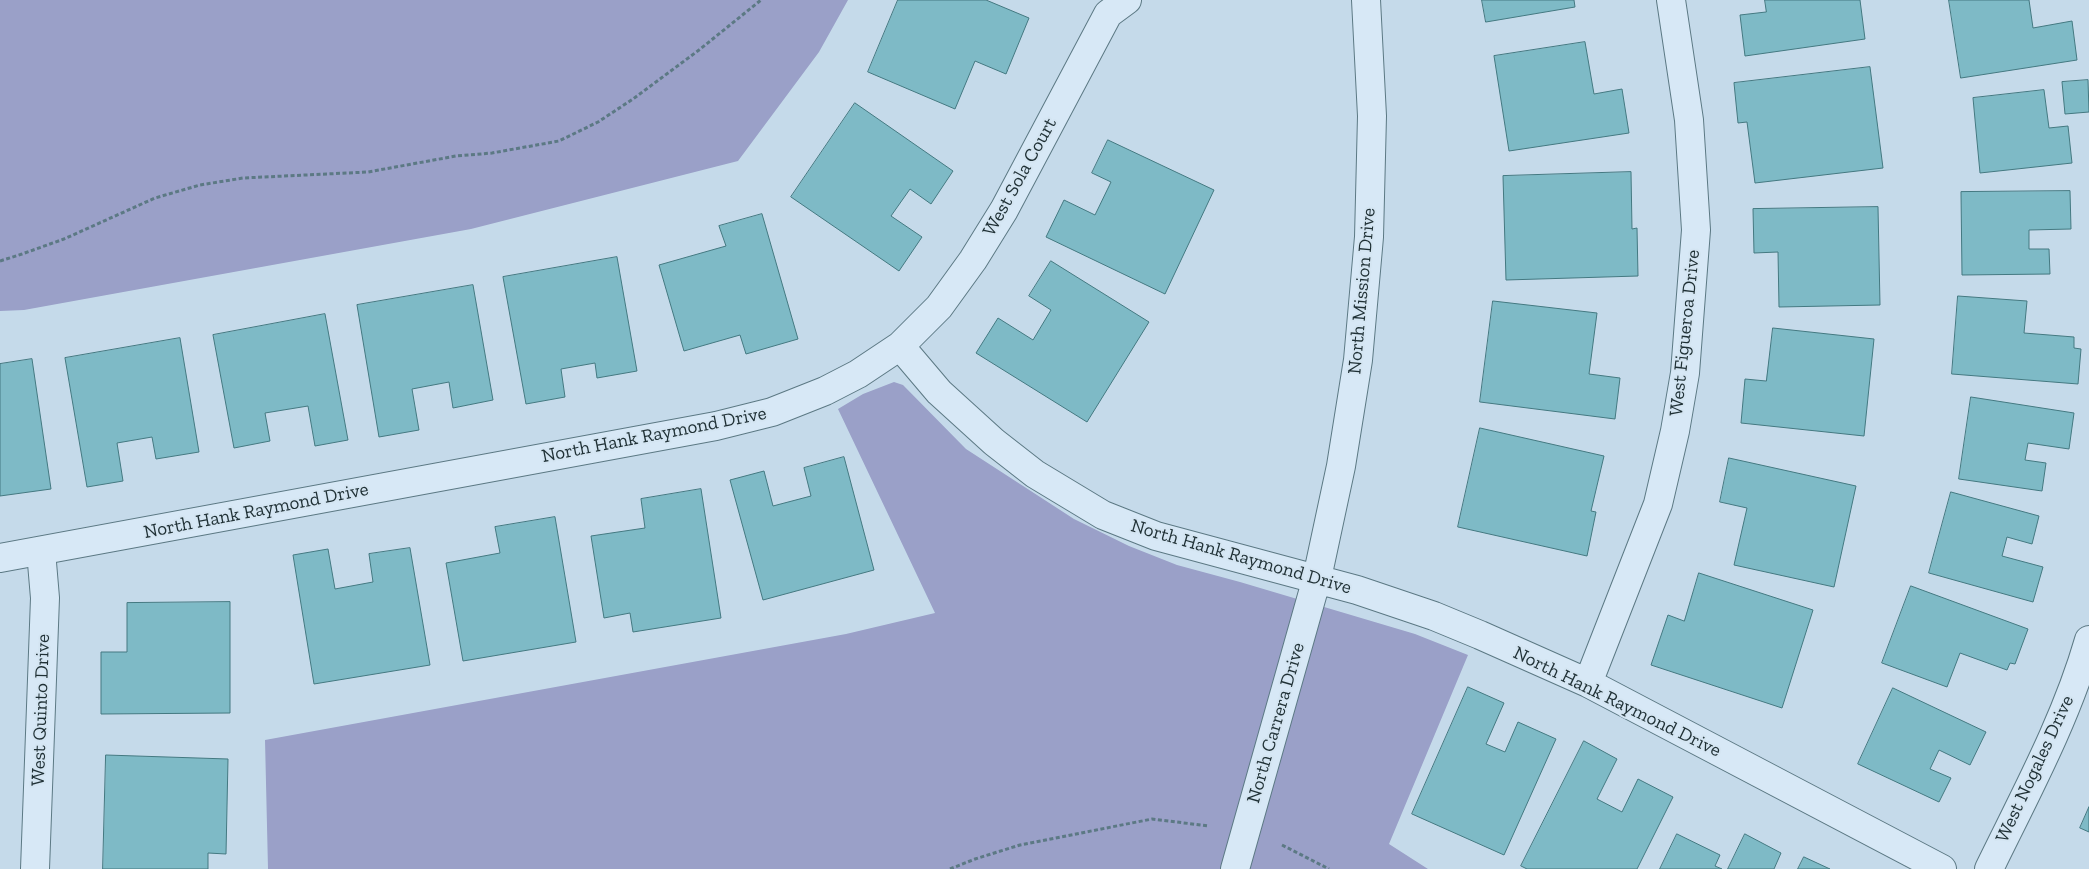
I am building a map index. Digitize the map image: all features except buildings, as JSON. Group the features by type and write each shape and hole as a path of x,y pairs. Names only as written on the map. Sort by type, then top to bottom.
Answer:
{"street":[{"name":"West Sola Court","path":"900,346 939,307 973,260 1004,210 1108,14 1127,0"},
{"name":"North Mission Drive","path":"1316,578 1341,466 1358,360 1369,237 1372,116 1366,0"},
{"name":"West Figueroa Drive","path":"1588,683 1658,504 1675,430 1685,374 1696,230 1689,120 1671,0"},
{"name":"North Hank Raymond Drive","path":"0,558 734,421 772,412 825,391 858,374 900,346 939,392 994,442 1035,474 1103,515 1156,536 1316,578 1434,616 1588,683 1942,869"},
{"name":"West Quinto Drive","path":"35,869 45,598 41,551"},
{"name":"North Carrera Drive","path":"1235,869 1316,578"},
{"name":"West Nogales Drive","path":"1989,869 2048,749 2082,665 2089,640"}],"path":[{"path":"0,260 64,239 155,198 200,185 243,178 368,172 456,156 492,153 559,142 598,122 660,80 761,0"},
{"path":"950,869 1020,845 1152,819 1209,826"},
{"path":"1282,845 1329,869"}],"shaded area":[{"path":"0,0 848,0 819,52 738,161 471,229 24,310 0,311"},
{"path":"894,382 903,385 966,449 1074,519 1129,546 1177,565 1415,634 1468,655 1389,844 1428,869 268,869 265,740 846,634 935,613 838,409 863,394"}]}
